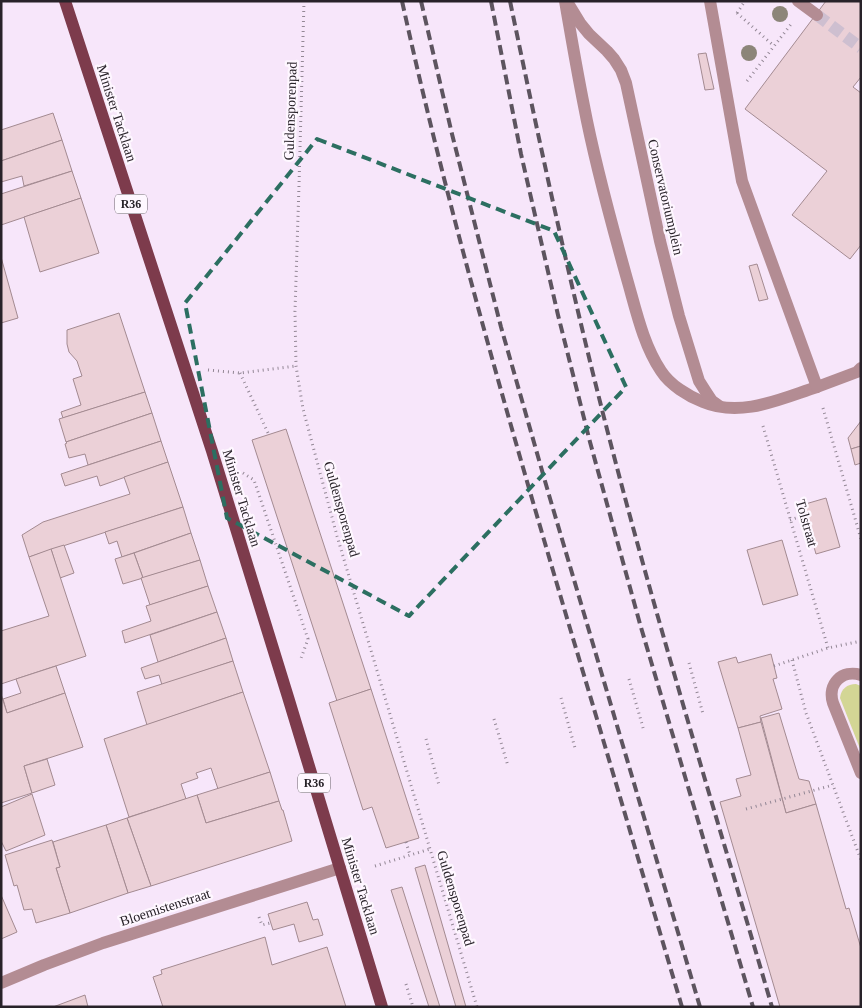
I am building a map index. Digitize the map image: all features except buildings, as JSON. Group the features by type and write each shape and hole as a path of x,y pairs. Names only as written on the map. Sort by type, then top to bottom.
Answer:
{"main road":[{"name":"Minister Tacklaan","path":"65,1 212,451 382,1007"}],"street":[{"name":"Conservatoriumplein","path":"566,1 584,107 610,218 644,337 662,373 675,386 691,397 720,408"},
{"name":"Conservatoriumplein","path":"566,1 589,34 607,50 621,70 626,83 660,241 687,342 699,381 720,408"},
{"path":"710,1 742,181 817,388"},
{"path":"802,4 817,15"},
{"path":"720,408 738,409 757,406 817,388 857,372 861,368"},
{"path":"861,675 848,674 839,678 833,685 831,694 861,773"},
{"name":"Bloemistenstraat","path":"1,983 103,943 340,868"}],"path":[{"name":"Guldensporenpad","path":"304,1 300,176 294,311 296,366 303,408 337,536 478,1007"},
{"path":"729,105 774,46 802,4"},
{"path":"737,13 774,46"},
{"path":"186,373 208,370 240,373 296,366"},
{"path":"240,373 269,435"},
{"path":"817,388 861,539"},
{"name":"Tolstraat","path":"757,406 828,648"},
{"path":"212,451 254,480 308,639 288,697"},
{"path":"790,520 805,515"},
{"path":"774,666 828,648 861,641"},
{"path":"792,660 806,713 861,860"},
{"path":"689,663 703,714"},
{"path":"629,679 644,731"},
{"path":"561,698 575,748"},
{"path":"494,719 508,766"},
{"path":"426,739 439,785"},
{"path":"746,809 832,785"},
{"path":"406,842 410,855"},
{"path":"375,866 430,849"},
{"path":"406,984 413,1007"}],"highlighted area":[{"path":"317,139 554,231 626,387 409,616 227,518 185,303"}],"green space":[{"path":"856,684 861,686 861,751 840,698 845,688"}],"tunnel":[{"path":"817,15 861,48"}],"railway":[{"path":"402,1 439,158 501,392 682,1007"},
{"path":"421,1 452,134 501,327 700,1007"},
{"path":"491,1 521,154 558,315 590,442 640,624 753,1007"},
{"path":"510,1 586,346 615,460 672,666 772,1007"}]}
